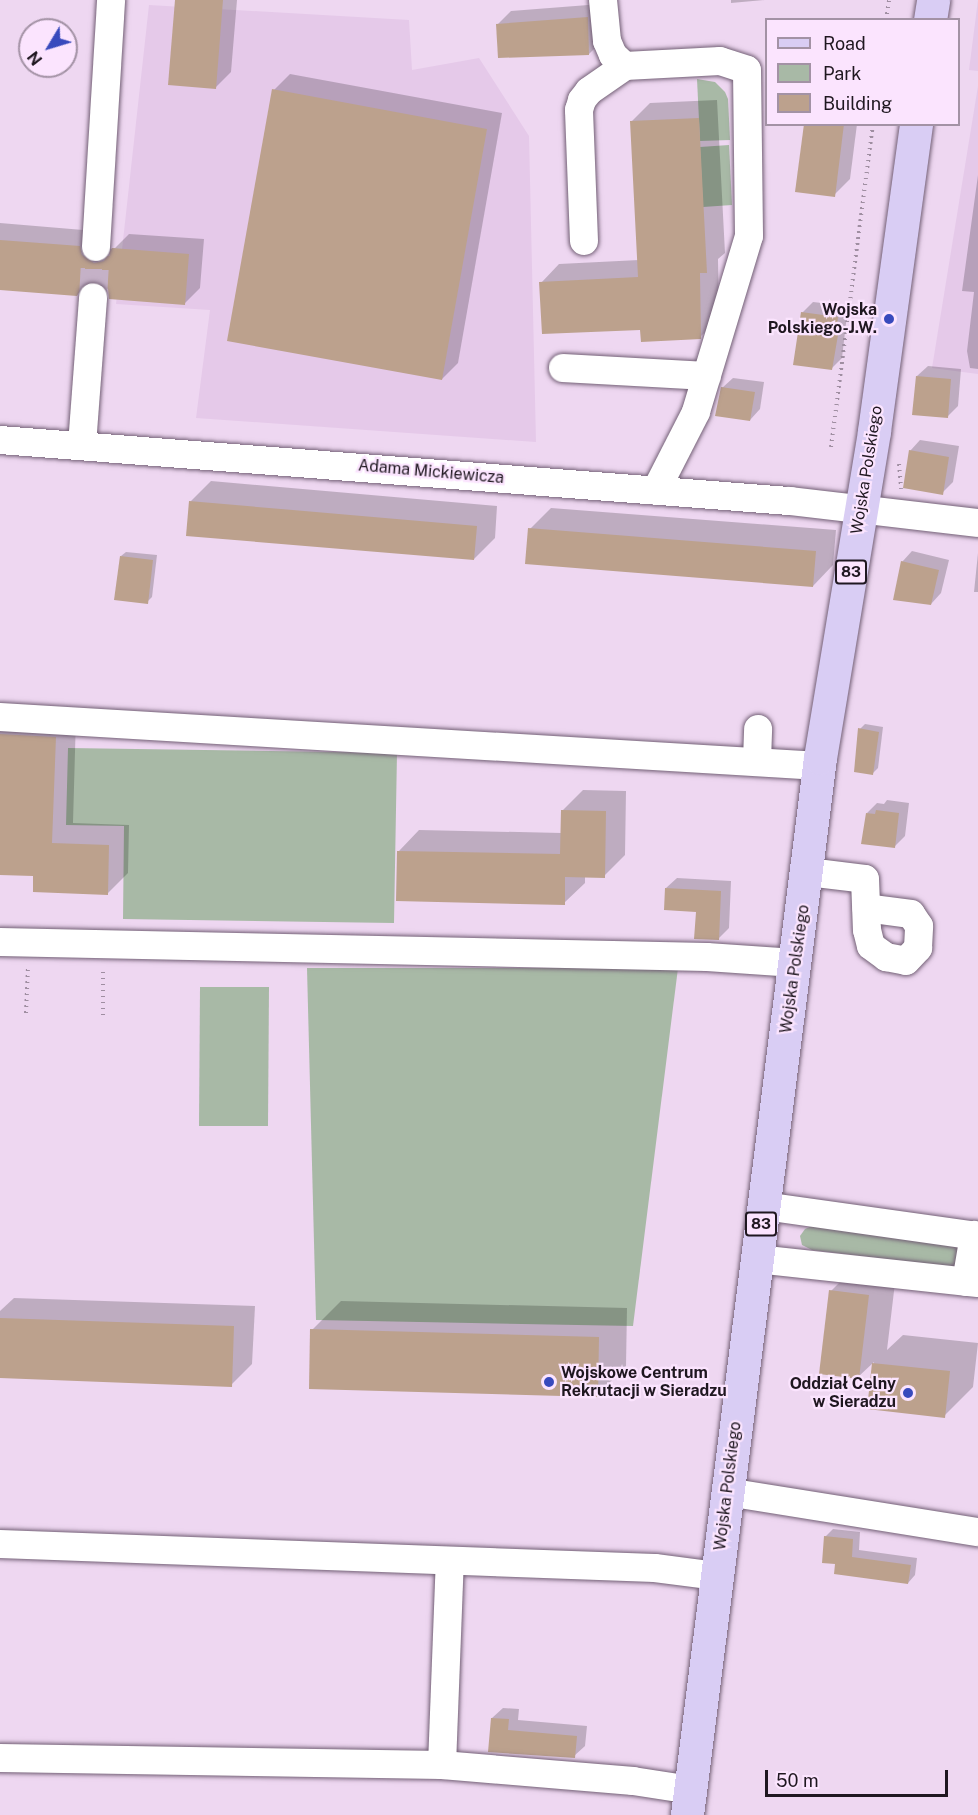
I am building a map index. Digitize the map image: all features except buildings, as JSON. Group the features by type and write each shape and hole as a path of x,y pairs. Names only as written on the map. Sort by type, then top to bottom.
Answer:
{"main road":[{"name":"Wojska Polskiego","path":"689,1802 808,872 819,766 874,430 916,126"}],"street":[{"path":"96,247 111,0"},
{"path":"603,0 607,41 613,55 625,66"},
{"path":"584,241 579,110 582,100 589,91 625,66 720,61 757,69 749,236 696,412 656,490"},
{"path":"82,445 93,297"},
{"path":"563,369 707,376"},
{"name":"Adama Mickiewicza","path":"0,440 790,501 978,523"},
{"path":"0,717 819,766"},
{"path":"757,761 758,729"},
{"path":"808,872 865,879 866,908"},
{"path":"0,942 716,957 795,963"},
{"path":"757,1259 972,1282 976,1236 764,1206"},
{"path":"728,1492 978,1532"},
{"path":"0,1544 655,1568 717,1576"},
{"path":"442,1765 450,1561"},
{"path":"0,1758 442,1765 633,1781 689,1802"}],"path":[{"path":"886,18 889,0"},
{"path":"831,447 873,126"},
{"path":"900,458 899,484 903,492"}],"shaded area":[{"path":"978,0 978,71 969,70"},
{"path":"149,5 409,20 412,70 479,58 529,136 536,442 196,418 210,310 116,304"},
{"path":"978,86 978,374 932,368"}],"green space":[{"path":"697,79 715,82 725,92 728,99 730,140 700,141"},
{"path":"729,145 732,205 703,207 700,147"},
{"path":"68,748 397,753 394,923 123,919 124,826 66,825"},
{"path":"307,968 678,968 633,1326 316,1320"},
{"path":"200,987 269,987 268,1126 199,1126"},
{"path":"812,1226 959,1244 956,1268 812,1250 802,1245 800,1236 805,1229"}],"tunnel":[{"path":"93,297 96,247"}],"place":[{"name":"Wojska Polskiego-J.W.","path":"889,319"},
{"name":"Wojskowe Centrum Rekrutacji w Sieradzu","path":"549,1382"},
{"name":"Oddział Celny w Sieradzu","path":"908,1393"}]}
